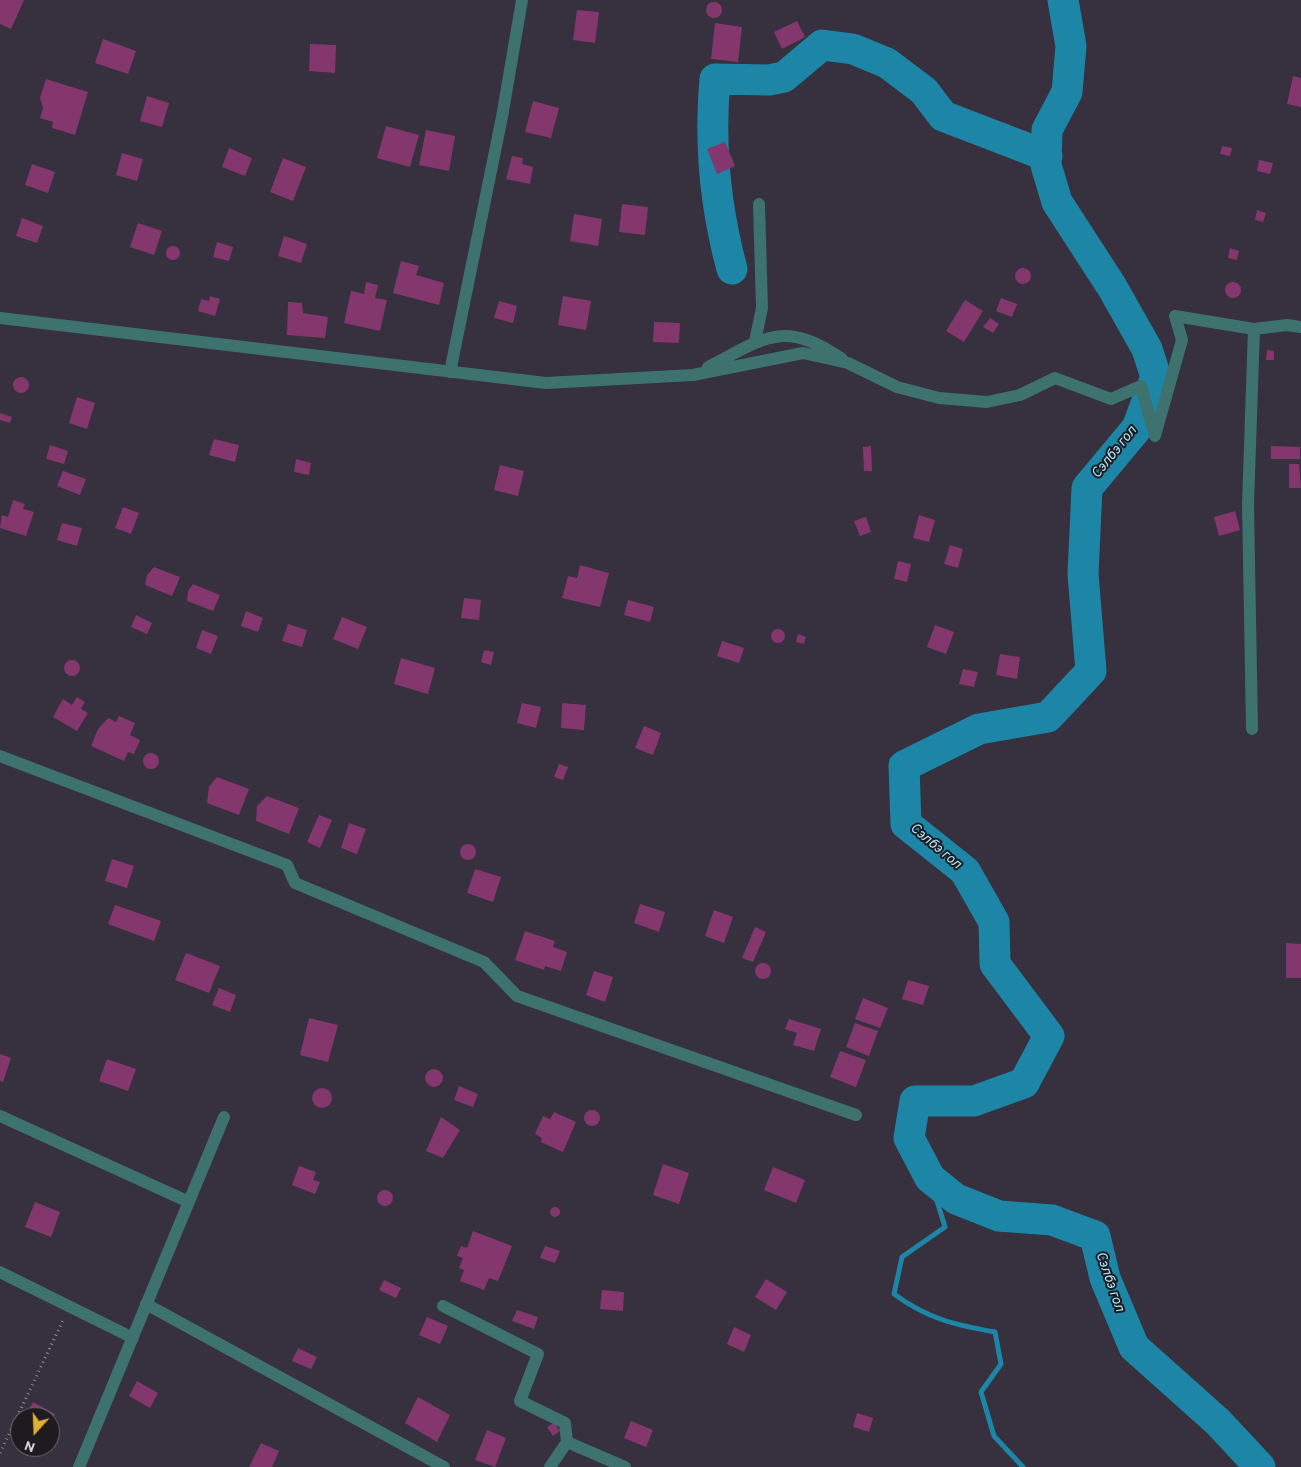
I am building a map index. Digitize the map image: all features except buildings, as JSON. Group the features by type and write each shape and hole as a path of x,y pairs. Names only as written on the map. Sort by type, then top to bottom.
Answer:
{"street":[{"path":"450,372 502,118 522,0"},
{"path":"755,341 762,308 759,204"},
{"path":"694,375 755,341 776,336 798,338 821,344 848,364 897,387 939,398 987,402 1020,395 1056,378 1111,398 1140,386 1155,436 1182,340 1175,316 1254,328 1287,325 1301,327"},
{"path":"0,318 546,384 694,375 803,353 848,364"},
{"path":"1252,729 1248,504 1254,328"},
{"path":"0,756 287,866 294,883 484,962 518,996 856,1115"},
{"path":"0,1116 189,1202"},
{"path":"79,1467 224,1116"},
{"path":"0,1272 133,1338"},
{"path":"146,1304 444,1467"},
{"path":"443,1306 538,1354 520,1401 565,1423 567,1442 550,1467"},
{"path":"567,1442 625,1467"}],"path":[{"path":"0,1453 52,1340 60,1329 68,1305"}],"waterway":[{"name":"Сэлбэ гол","path":"1063,0 1071,46 1067,92 1047,130 1046,165 1057,202 1112,287 1147,349 1156,377 1137,428 1087,488 1083,574 1091,671 1048,717 979,729 904,766 906,824 965,871 994,922 995,964 1049,1036 1024,1083 974,1101 915,1101 909,1138 930,1178 956,1199 999,1216 1052,1220 1095,1236 1105,1278 1134,1347 1218,1422 1260,1467"},
{"path":"732,269 721,222 715,175 713,151 715,79 769,80 784,77 822,45 853,49 887,63 924,91 943,116 1047,156"},
{"path":"930,1178 945,1227 902,1257 894,1294 918,1310 942,1320 995,1332 1001,1364 981,1392 994,1436 1023,1467"}]}
